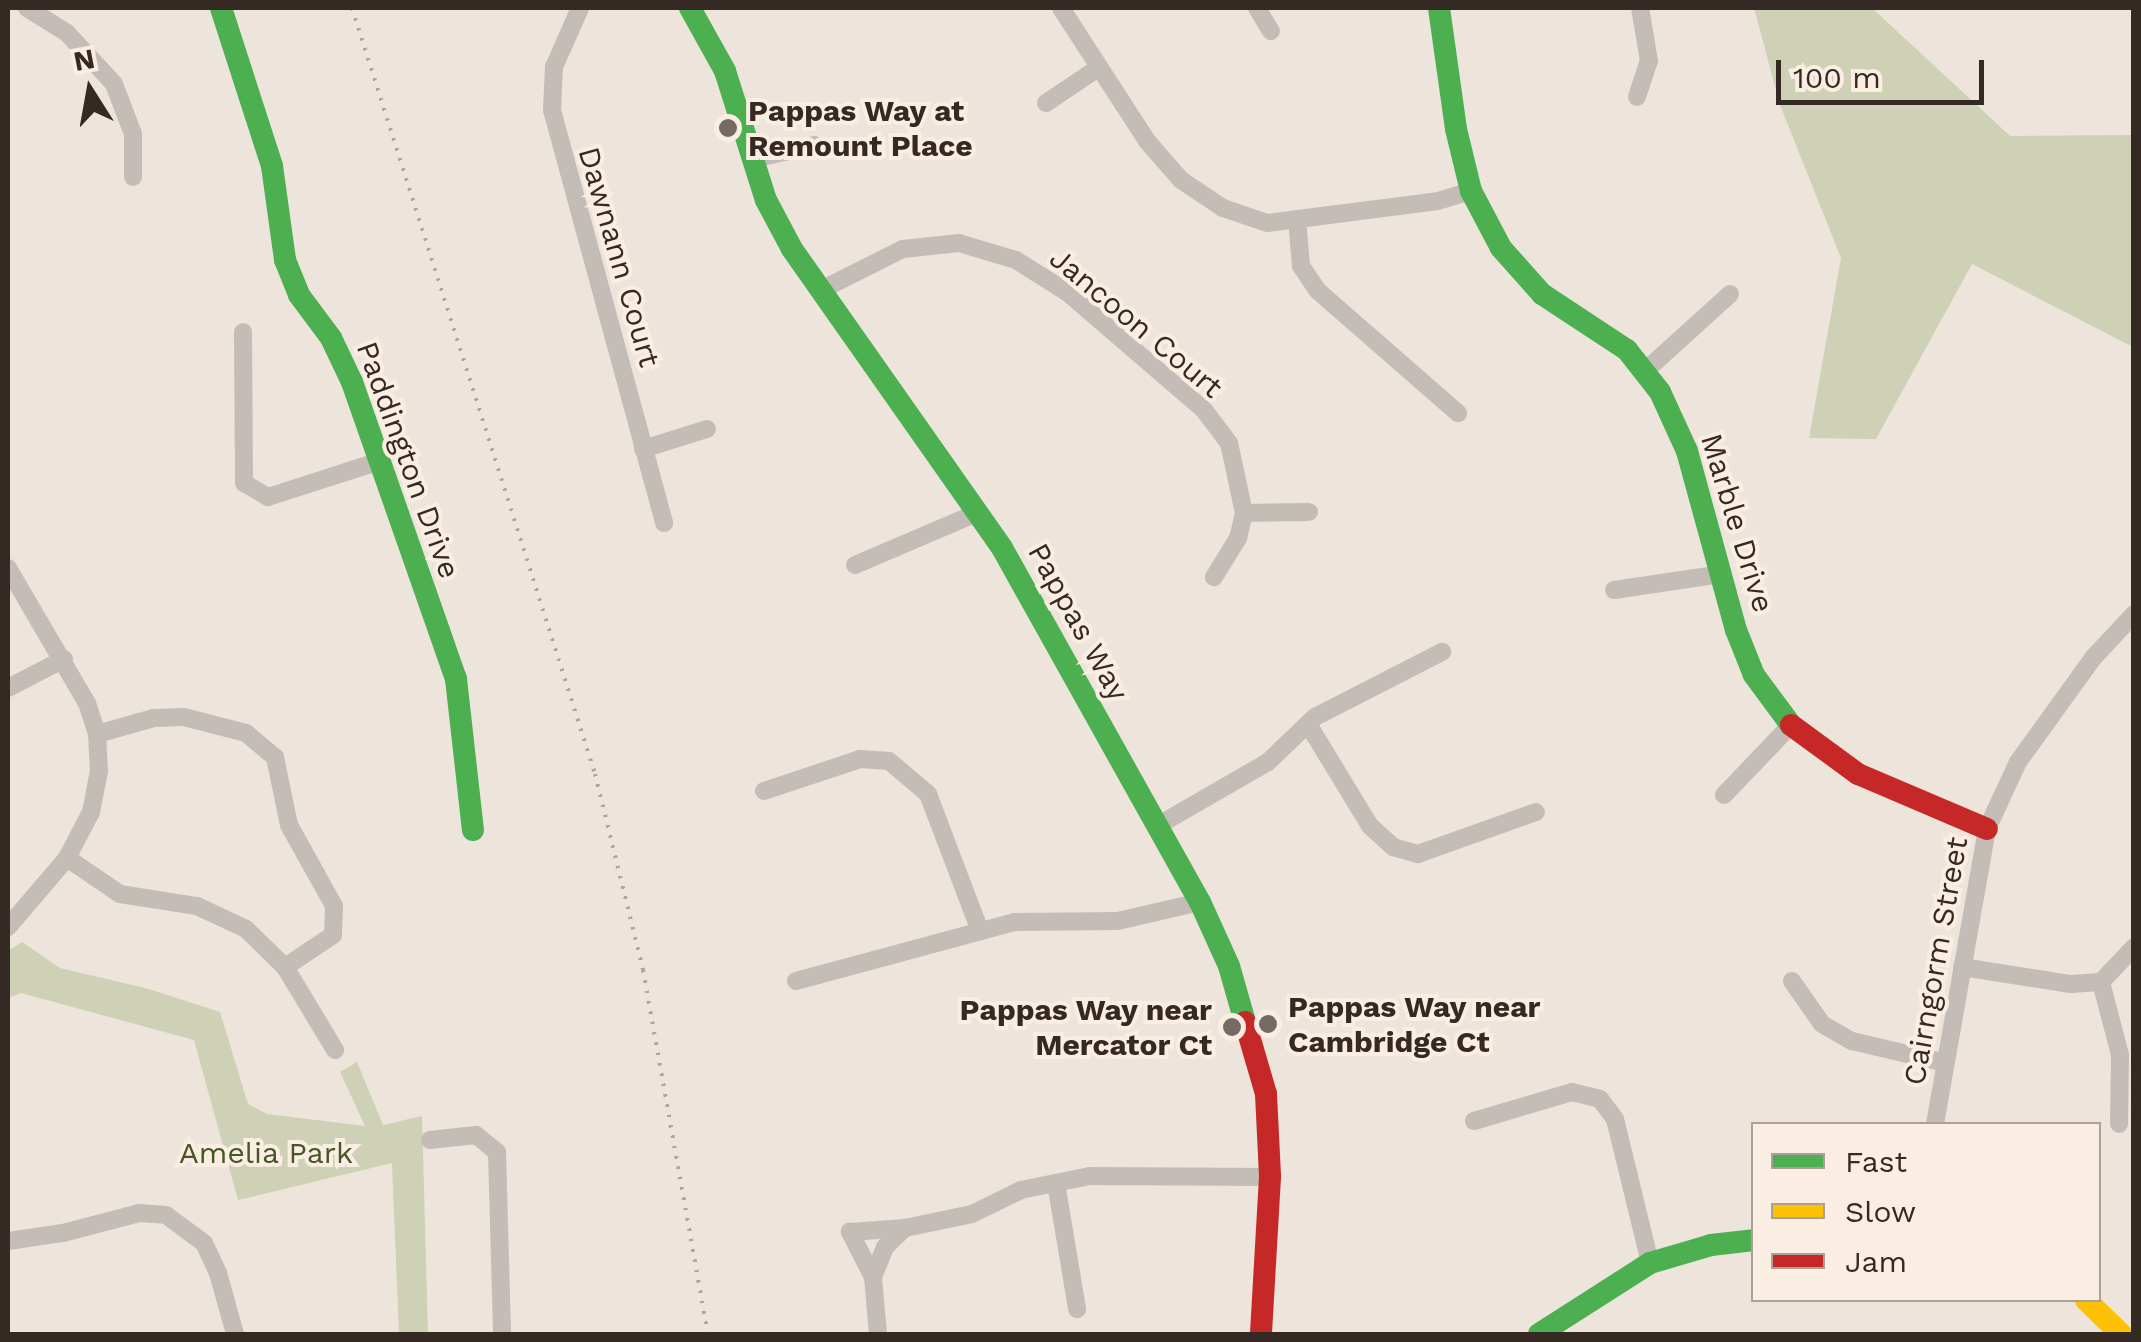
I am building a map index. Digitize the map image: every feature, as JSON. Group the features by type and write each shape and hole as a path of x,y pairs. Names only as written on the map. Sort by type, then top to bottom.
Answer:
{"street":[{"path":"27,8 67,33 114,84 132,134 132,177"},
{"name":"Paddington Drive","path":"221,8 272,166 285,260 299,295 331,338 352,382 456,680 473,830"},
{"name":"Dawnann Court","path":"580,8 554,67 552,110 664,523"},
{"name":"Pappas Way","path":"690,8 725,71 766,200 821,290 1002,548 1200,902 1228,966 1266,1094 1270,1177 1259,1329"},
{"path":"1061,8 1147,141 1182,180 1237,213 1267,222 1438,201 1471,192"},
{"path":"1257,8 1271,31"},
{"name":"Marble Drive","path":"1439,8 1456,128 1471,192 1501,248 1542,294 1626,350 1660,392 1687,451 1754,675 1791,725 1858,774 1986,829"},
{"path":"1636,97 1649,61 1640,8"},
{"path":"1046,103 1098,68"},
{"path":"753,159 814,145"},
{"path":"1296,218 1302,266 1318,291 1458,414"},
{"name":"Jancoon Court","path":"821,290 903,248 959,243 1016,260 1068,294 1204,410 1229,443 1244,513"},
{"path":"1644,372 1730,294"},
{"path":"243,332 244,484 268,497 380,462"},
{"path":"643,448 707,430"},
{"path":"1214,577 1238,538 1244,513 1309,512"},
{"path":"855,564 977,513"},
{"path":"8,568 64,659 97,734 96,792 67,858 8,927"},
{"path":"1614,590 1721,574"},
{"name":"Cairngorm Street","path":"1935,1122 1986,829 2018,762 2093,658 2134,614"},
{"path":"1157,826 1268,762 1308,724 1442,652"},
{"path":"8,688 64,659"},
{"path":"97,734 154,718 184,717 246,733 275,757 289,825 334,906 333,935 285,967"},
{"path":"1308,724 1370,826 1394,846 1418,854 1536,812"},
{"path":"1724,795 1791,725"},
{"path":"764,790 860,760 890,761 928,794 980,931"},
{"path":"67,858 120,894 197,906 246,929 285,967 335,1050"},
{"path":"796,980 1014,922 1118,922 1200,902"},
{"path":"1962,967 2070,984 2100,982 2134,947"},
{"path":"1792,981 1822,1024 1852,1041 1945,1063"},
{"path":"2100,982 2120,1054 2119,1124"},
{"path":"1474,1121 1572,1092 1600,1099 1615,1119 1650,1262"},
{"path":"430,1140 476,1135 497,1152 502,1334"},
{"path":"878,1334 873,1277 850,1232 905,1228 972,1214 1021,1190 1090,1176 1270,1177"},
{"path":"1056,1183 1077,1309"},
{"path":"8,1241 60,1234 138,1213 166,1215 204,1244 218,1273 235,1334"},
{"path":"873,1277 885,1246 905,1228"},
{"path":"1539,1334 1650,1262 1712,1245 1751,1240"},
{"path":"2088,1302 2121,1334"}],"green space":[{"path":"1754,8 1872,8 2010,136 2133,135 2133,347 1972,264 1876,439 1809,438 1841,258 1780,105"},
{"name":"Amelia Park","path":"22,942 60,968 149,989 220,1012 248,1104 267,1114 365,1126 340,1072 357,1062 383,1125 422,1116 428,1334 399,1334 392,1163 238,1200 194,1040 21,993 8,998 8,951"}],"railway":[{"path":"352,8 595,774 643,970 708,1334"}],"traffic: fast":[{"path":"221,8 272,166 285,260 299,295 331,338 352,382 456,679 473,830"},
{"path":"690,8 725,71 766,200 792,249 1002,548 1200,902 1229,966 1245,1022"},
{"path":"1439,8 1456,129 1471,191 1501,248 1542,294 1627,350 1660,392 1687,451 1736,630 1754,675 1791,725"},
{"path":"1539,1334 1650,1263 1711,1245 1751,1240"}],"traffic: slow":[{"path":"2088,1302 2121,1334"}],"traffic: jam":[{"path":"1791,725 1858,774 1987,829"},
{"path":"1245,1022 1266,1094 1270,1177 1261,1334"}],"place":[{"name":"Pappas Way at Remount Place","path":"728,128"},
{"name":"Pappas Way near Cambridge Ct","path":"1268,1024"},
{"name":"Pappas Way near Mercator Ct","path":"1232,1027"}]}
